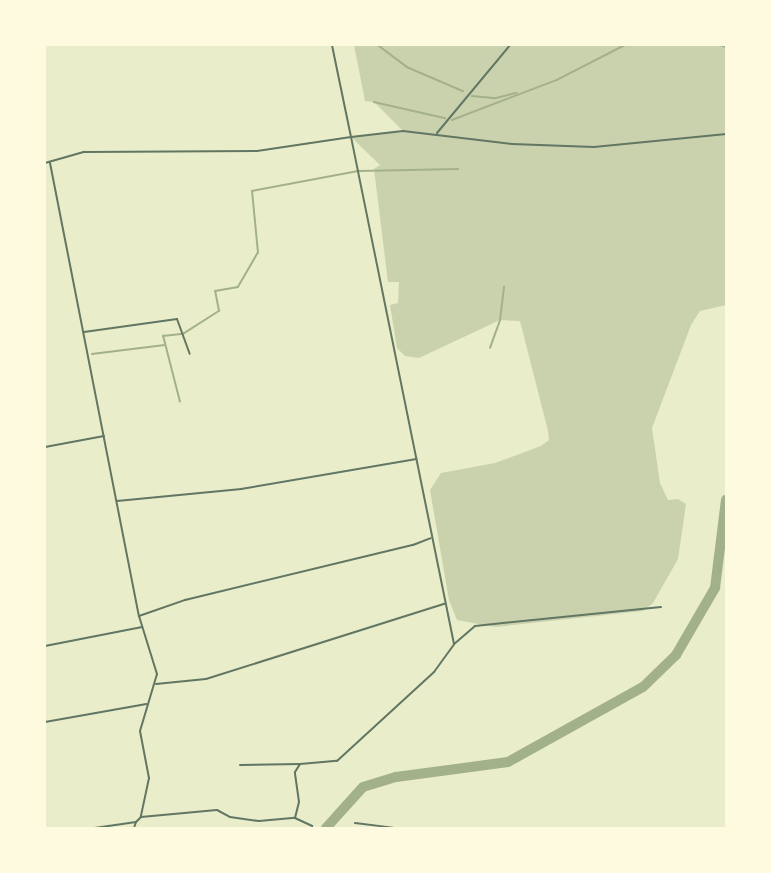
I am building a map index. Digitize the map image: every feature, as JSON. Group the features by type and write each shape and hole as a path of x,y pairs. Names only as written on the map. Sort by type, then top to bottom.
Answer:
{"street":[{"path":"332,45 454,644"},
{"path":"436,133 510,45"},
{"path":"45,163 84,152 257,151 403,131 436,133 512,144 584,147 626,147 726,134"},
{"path":"50,163 139,616 151,647 156,684 146,704 140,731 149,786 141,817 134,828"},
{"path":"84,332 177,319 190,354"},
{"path":"45,447 104,436"},
{"path":"117,501 241,489 416,459"},
{"path":"139,616 185,600 432,537"},
{"path":"156,684 183,683 234,671 445,604"},
{"path":"240,765 337,761 434,672 454,644 475,626 661,607"},
{"path":"45,646 142,627"},
{"path":"45,722 146,704"},
{"path":"295,818 298,802 295,772 300,764"},
{"path":"141,817 212,810 259,821 295,818 312,826"},
{"path":"94,828 136,822"},
{"path":"355,823 393,828"}],"green space":[{"path":"354,45 726,45 726,305 700,311 691,325 652,428 660,483 668,500 678,499 686,504 678,559 653,603 643,611 495,627 457,620 449,600 430,490 441,473 495,463 541,446 549,440 548,431 520,321 500,320 419,358 405,356 397,348 390,305 398,303 399,282 388,282 374,169 380,165 351,137 403,131 374,102 365,101"}],"waterway":[{"path":"378,45 407,67 463,91"},
{"path":"452,120 557,80 625,45"},
{"path":"721,45 726,47"},
{"path":"472,96 496,98 516,93"},
{"path":"374,102 445,118"},
{"path":"180,402 163,336 183,334 219,311 215,291 238,287 258,253 252,191 359,171 458,169"},
{"path":"490,348 500,320 504,287"},
{"path":"92,354 164,345"},
{"path":"326,828 363,787 396,777 508,762 643,687 676,655 715,588 726,500"}]}
